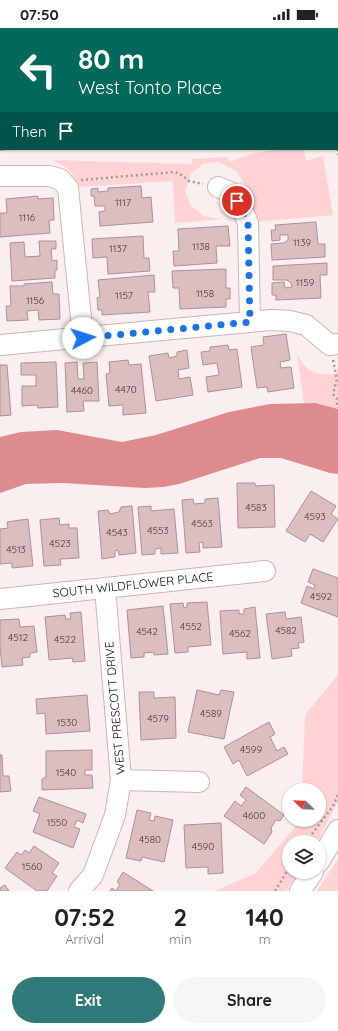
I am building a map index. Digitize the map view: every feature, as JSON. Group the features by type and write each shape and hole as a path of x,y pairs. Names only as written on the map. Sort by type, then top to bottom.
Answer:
{"street":[{"path":"0,176 49,176 62,181 68,188 83,338"},
{"path":"218,187 232,193 242,209 248,223 250,322"},
{"path":"0,345 250,322 290,320 306,325 334,345"},
{"name":"SOUTH WILDFLOWER PLACE","path":"0,599 265,571"},
{"name":"WEST PRESCOTT DRIVE","path":"79,891 93,875 115,815 121,780 105,588"},
{"path":"121,780 199,782"},
{"path":"326,850 338,830"},
{"path":"300,891 308,879"}],"path":[{"path":"62,181 175,172 189,181 218,187"},
{"path":"334,345 337,379 333,394 337,399 337,408"},
{"path":"311,835 333,806 338,795"},
{"path":"275,891 282,879"}],"shaded area":[{"path":"275,150 304,150 306,161 323,156 333,215 254,222 246,186 236,171 219,162 203,164 191,174 185,191 191,206 204,216 221,219 175,223 173,181 79,187 74,176 69,170 52,160 192,164 192,159 227,157 230,162 250,154"},
{"path":"297,355 306,367 314,372 327,375 338,372 338,409 315,403 304,403"},
{"path":"315,403 338,409 338,474 281,458 260,458 179,484 164,487 144,488 63,483 26,484 0,493 0,437 21,432 57,430 122,442 156,435 229,412 270,404"},
{"path":"338,675 338,801 326,824 326,783 302,783 305,715"},
{"path":"295,827 325,827 321,835 288,835"},
{"path":"282,842 282,879 295,879 286,891 215,891 256,873"},
{"path":"338,859 338,891 317,891"}],"building":[{"path":"141,186 142,198 151,197 153,222 100,226 99,212 105,211 105,206 95,206 94,196 91,196 91,189 98,188 98,192 108,191 108,188"},
{"path":"38,196 38,199 53,198 54,220 49,220 50,233 0,237 0,213 7,213 6,199"},
{"path":"316,222 318,244 325,244 325,257 272,260 271,244 284,243 288,240 288,235 280,235 280,240 272,241 271,230 276,230 275,225"},
{"path":"228,226 230,246 216,246 217,263 174,266 173,251 179,251 178,229"},
{"path":"143,236 144,258 149,258 150,271 108,274 107,257 93,258 92,239"},
{"path":"39,241 56,241 56,249 51,249 52,261 57,260 55,278 12,281 10,243 24,242 25,257 40,256"},
{"path":"327,263 327,275 320,275 321,298 276,300 276,295 272,295 272,283 284,282 285,288 292,287 291,283 287,280 273,280 273,266"},
{"path":"226,269 226,288 230,288 230,299 226,299 226,307 180,309 179,288 173,288 172,271"},
{"path":"154,275 155,292 148,292 150,312 102,315 102,310 98,310 97,298 100,297 98,280"},
{"path":"52,282 53,294 59,294 60,319 39,320 38,310 27,311 28,320 7,321 6,306 11,306 10,286 24,286 24,284"},
{"path":"286,334 290,360 280,362 281,368 291,367 294,388 268,392 267,387 257,388 251,347 264,345 263,337"},
{"path":"228,345 229,350 237,349 242,387 208,392 206,377 219,375 217,363 203,365 201,352 210,351 210,347"},
{"path":"187,350 189,368 178,370 179,379 190,377 193,395 156,401 149,356 168,353 169,358 177,356 177,352"},
{"path":"128,360 129,365 141,364 146,413 123,415 123,405 109,406 106,374 110,373 109,362"},
{"path":"56,362 58,407 38,408 37,405 22,406 22,386 36,386 36,375 21,375 21,363"},
{"path":"77,362 78,379 84,379 83,363 97,362 99,401 83,401 84,411 67,412 65,363"},
{"path":"0,365 7,365 11,415 0,416"},
{"path":"237,483 255,483 255,486 274,485 275,527 238,528"},
{"path":"311,491 336,506 331,514 338,519 323,542 310,534 305,542 286,531"},
{"path":"218,498 222,547 203,548 203,542 199,543 200,552 186,553 182,500 193,499 194,504 205,503 205,499"},
{"path":"132,506 136,553 119,555 118,550 115,551 115,557 102,559 98,511 108,510 110,514 119,512 121,507"},
{"path":"151,506 151,511 174,509 178,553 161,554 161,548 155,549 155,554 142,555 138,507"},
{"path":"59,518 60,525 69,524 69,528 77,528 79,558 60,559 61,565 44,566 40,520"},
{"path":"28,519 33,566 12,568 12,563 0,564 0,529 8,528 7,522"},
{"path":"313,569 338,578 338,617 301,603 307,586 314,589 315,585 308,582"},
{"path":"207,602 211,645 188,647 188,652 175,653 170,604 183,603 184,608 187,607 187,603"},
{"path":"163,606 168,654 154,655 154,652 144,653 144,657 131,658 127,610"},
{"path":"255,607 260,658 247,659 247,652 223,654 220,611 239,610 239,614 244,614 244,609"},
{"path":"81,612 85,661 73,662 72,658 49,660 45,617 65,615 66,619 71,619 70,613"},
{"path":"285,612 286,619 301,617 304,642 298,643 299,648 291,649 292,656 272,659 266,614"},
{"path":"19,619 20,627 34,626 37,652 30,653 30,657 22,658 23,665 2,667 0,620"},
{"path":"197,690 219,695 221,690 234,692 224,739 188,732"},
{"path":"139,692 154,692 154,698 175,697 176,738 141,740"},
{"path":"87,695 90,731 46,734 45,713 37,714 36,699"},
{"path":"269,722 275,734 270,737 277,751 284,747 288,754 247,776 239,760 233,764 224,747"},
{"path":"92,750 92,770 85,770 85,775 92,775 93,788 42,790 42,779 46,777 46,751"},
{"path":"0,755 2,755 3,776 9,776 11,791 0,792"},
{"path":"246,787 282,814 282,818 280,821 276,820 271,828 272,832 264,844 224,816 235,801 241,806 246,800 240,795"},
{"path":"39,797 86,814 83,823 77,820 74,827 80,829 73,848 33,832 40,814 33,811"},
{"path":"137,810 151,813 149,820 154,821 155,816 173,820 164,862 142,857 141,861 126,858"},
{"path":"221,823 223,873 208,874 208,867 186,868 184,825"},
{"path":"34,846 59,863 52,873 57,876 47,891 37,891 5,868 17,852 21,855 25,850 29,853"},
{"path":"123,872 153,891 116,891 120,884 117,882"},
{"path":"5,885 9,891 0,891 0,888"}],"route":[{"path":"83,338 250,322 248,223 237,201"}]}
